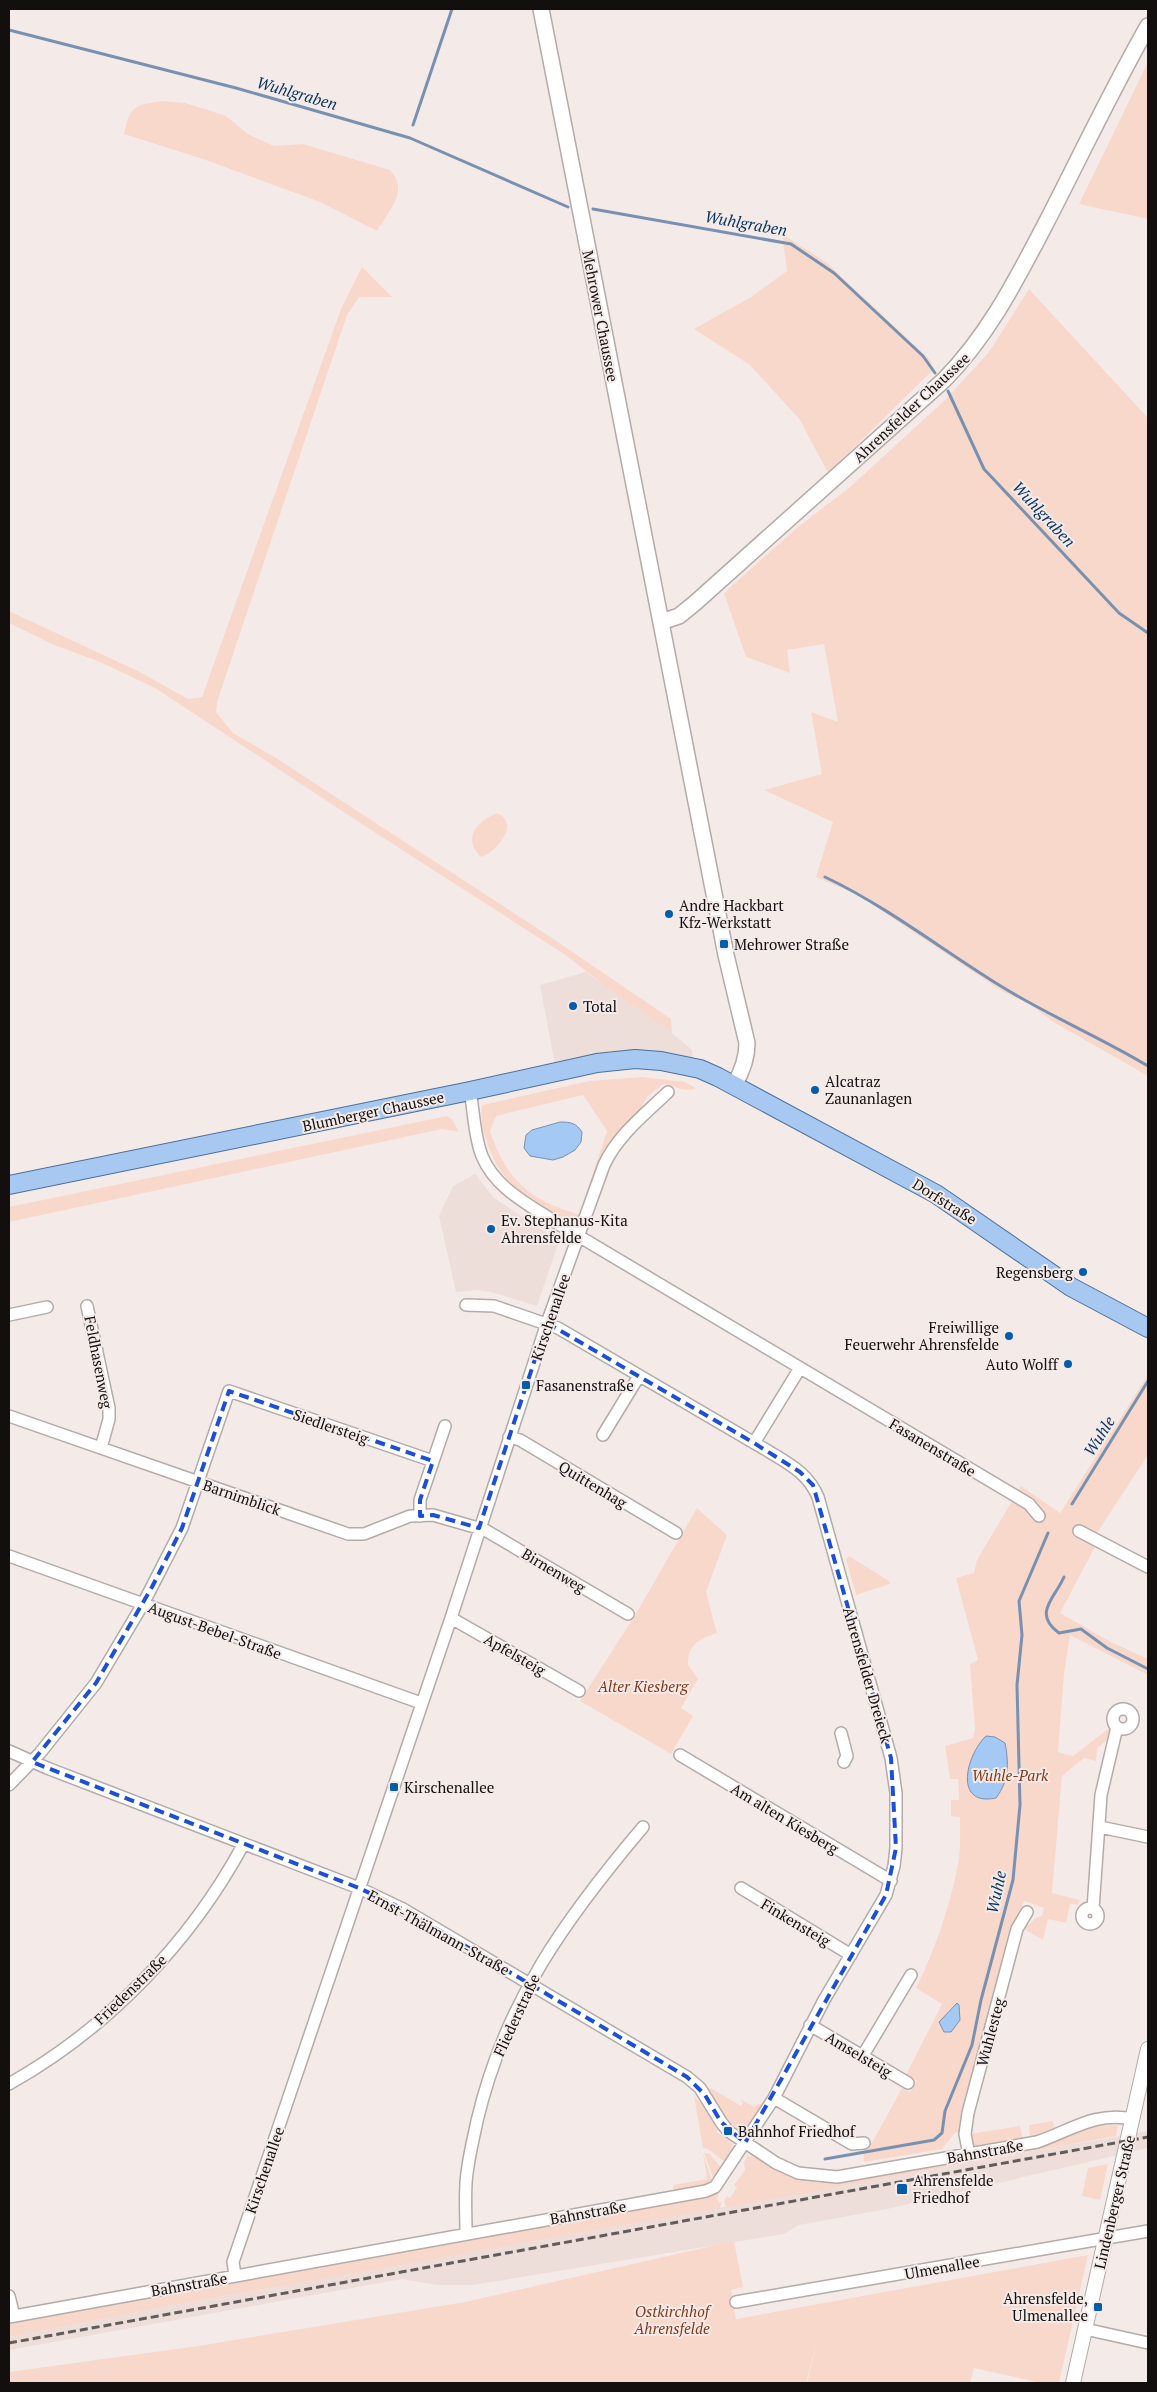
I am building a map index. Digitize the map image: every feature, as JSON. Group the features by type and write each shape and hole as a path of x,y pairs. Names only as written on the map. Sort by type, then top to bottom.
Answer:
{"main road":[{"name":"Mehrower Chaussee","path":"541,9 661,622"},
{"name":"Ahrensfelder Chaussee","path":"661,622 678,616 695,604 944,380 980,341 1025,262 1148,26"},
{"path":"661,622 726,955 747,1043 747,1052 742,1070 734,1085"},
{"name":"Blumberger Chaussee","path":"9,1185 470,1091 597,1063 635,1059 661,1061 700,1069 734,1085"},
{"name":"Dorfstraße","path":"734,1085 942,1197 1071,1287 1148,1328"}],"street":[{"name":"Fasanenstraße","path":"470,1091 481,1154 494,1176 508,1191 579,1236 1029,1504 1039,1516"},
{"name":"Kirschenallee","path":"235,2275 233,2262 358,1888 451,1618 547,1323 604,1166 612,1148 668,1092"},
{"name":"Ahrensfelder Dreieck","path":"466,1305 494,1306 558,1328 754,1443 806,1476 818,1497 891,1758 896,1793 896,1848 891,1881 886,1895 810,2025 774,2098 745,2143"},
{"name":"Feldhasenweg","path":"87,1306 109,1408 109,1418 101,1448"},
{"path":"9,1315 47,1307"},
{"path":"754,1443 800,1368"},
{"path":"603,1435 639,1376"},
{"name":"Siedlersteig","path":"198,1482 229,1391 433,1461"},
{"name":"Barnimblick","path":"9,1416 348,1534 364,1534 410,1516 433,1515 479,1528"},
{"path":"420,1516 420,1500 445,1426"},
{"name":"Quittenhag","path":"509,1437 528,1445 676,1533"},
{"path":"9,1785 32,1762 96,1683 143,1604 182,1528 198,1482"},
{"name":"Birnenweg","path":"479,1528 628,1614"},
{"path":"1079,1531 1148,1566"},
{"name":"August-Bebel-Straße","path":"9,1556 421,1703"},
{"name":"Apfelsteig","path":"451,1618 579,1691"},
{"path":"1093,1909 1102,1791 1117,1727"},
{"path":"841,1733 847,1756 844,1762"},
{"name":"Ernst-Thälmann-Straße","path":"9,1751 32,1762 243,1845 358,1888 403,1909 691,2079 705,2095 720,2122 745,2143"},
{"name":"Am alten Kiesberg","path":"680,1755 891,1881"},
{"path":"1100,1827 1148,1837"},
{"name":"Fliederstraße","path":"466,2233 466,2182 486,2083 509,2022 530,1983 591,1890 643,1828"},
{"name":"Friedenstraße","path":"9,2084 54,2056 118,2004 149,1974 204,1910 243,1845"},
{"name":"Finkensteig","path":"741,1888 851,1955"},
{"name":"Wuhlesteg","path":"969,2155 965,2134 968,2113 1017,1928 1027,1912"},
{"path":"862,2057 911,1974"},
{"name":"Amselsteig","path":"810,2025 908,2083"},
{"name":"Lindenberger Straße","path":"1073,2383 1148,2049"},
{"path":"774,2098 852,2144 864,2143"},
{"name":"Bahnstraße","path":"12,2316 706,2191 719,2183 745,2143 776,2163 798,2173 817,2177 837,2177 1037,2142 1078,2124 1096,2119 1115,2116 1133,2119"},
{"name":"Ulmenallee","path":"736,2302 1148,2231"},
{"path":"9,2296 12,2316"},
{"path":"1085,2329 1148,2343"}],"highlighted area":[{"path":"547,1323 754,1443 800,1472 813,1485 891,1758 896,1848 886,1895 745,2143 721,2122 705,2095 687,2077 403,1909 359,1888 32,1762 96,1683 152,1587 182,1528 229,1391 433,1461 420,1500 420,1516 433,1515 479,1528"}],"shaded area":[{"path":"586,972 672,1033 692,1050 693,1058 658,1055 555,1065 540,985"},
{"name":"Ev. Stephanus-Kita Ahrensfelde","path":"475,1174 494,1198 559,1241 537,1306 491,1292 478,1290 456,1292 439,1216 453,1186"},
{"path":"1148,2131 1148,2148 887,2209 799,2225 784,2234 473,2285 437,2285 402,2279 9,2350 9,2337 164,2307"}],"green space":[{"path":"1148,62 1148,219 1079,204"},
{"path":"162,101 185,103 226,116 248,134 274,146 303,144 390,170 396,178 398,186 395,202 377,231 320,202 206,160 124,134 131,112 135,108"},
{"path":"782,234 827,263 930,360 934,369 828,473 800,420 750,365 694,329 751,297 787,271"},
{"path":"362,267 392,297 359,297 347,315 218,699 216,712 233,733 276,758 549,936 671,1019 672,1033 613,992 564,954 155,688 100,662 54,645 9,623 9,611 140,672 188,699 202,697 341,309"},
{"path":"1029,289 1148,418 1148,1076 1055,1023 1031,1005 1002,991 858,895 816,877 833,822 764,790 822,774 811,712 838,722 824,644 787,650 790,673 746,657 724,593 798,527 850,487 945,400 989,352"},
{"path":"497,813 507,823 507,830 499,844 481,857 475,850 473,843 474,831 483,821"},
{"path":"642,1077 685,1082 696,1088 684,1090 663,1084 647,1097 587,1205 583,1204 607,1131 583,1095 496,1116 490,1131 496,1148 513,1175 534,1195 548,1203 581,1215 579,1224 572,1228 544,1210 519,1192 500,1170 492,1156 483,1131 482,1105 589,1081"},
{"path":"447,1116 452,1119 459,1132 442,1129 9,1222 9,1207"},
{"name":"Wuhle-Park","path":"1148,1375 1148,1455 1097,1533 1082,1525 1077,1536 1096,1545 1060,1613 1109,1641 1148,1659 1148,1675 1070,1635 1064,1674 1058,1752 1073,1756 1109,1728 1110,1738 1097,1748 1096,1761 1084,1758 1062,1776 1052,1893 1080,1900 1078,1905 1070,1904 1066,1923 1048,1919 1043,1940 1024,1929 1036,1918 1042,1916 1044,1908 1024,1901 1015,1924 962,2132 955,2133 942,2149 864,2162 863,2151 873,2141 902,2088 910,2092 917,2081 906,2075 942,2004 916,1988 941,1928 951,1896 959,1858 960,1817 951,1816 951,1800 959,1800 958,1779 950,1779 945,1746 973,1738 975,1729 970,1664 978,1660 956,1578 974,1573 977,1560 1021,1486 1060,1513"},
{"name":"Alter Kiesberg","path":"697,1508 727,1535 706,1592 717,1633 700,1640 692,1647 690,1652 688,1665 698,1679 681,1708 693,1716 671,1754 580,1701 634,1617"},
{"path":"849,1556 889,1581 890,1584 856,1595 846,1559"},
{"path":"711,2088 741,2106 743,2103 740,2099 753,2106 763,2103 747,2127 738,2129 722,2111 709,2089"},
{"path":"694,2096 703,2105 718,2130 717,2132 733,2144 732,2155 727,2162 703,2148"},
{"path":"1053,2121 1054,2130 1030,2138 1029,2125"},
{"path":"1118,2125 1116,2136 728,2207 725,2205 724,2200 727,2196 730,2198 737,2187 734,2185 745,2170 744,2162 748,2155 800,2178 829,2181 1090,2126"},
{"path":"1020,2126 1023,2140 972,2149 970,2134"},
{"path":"703,2153 712,2181 701,2186 674,2191 673,2185 707,2179"},
{"path":"704,2153 710,2154 723,2170 714,2180"},
{"path":"1108,2164 1100,2200 1082,2196 1088,2168"},
{"path":"716,2192 719,2196 716,2198 720,2203 722,2201 720,2208 164,2307 9,2337 9,2320"},
{"name":"Ostkirchhof Ahrensfelde","path":"734,2241 743,2287 731,2290 736,2319 1088,2255 1059,2383 1041,2383 974,2368 970,2383 807,2383 818,2337 806,2383 9,2383 9,2372 198,2346 465,2302"}],"water":[{"path":"560,1122 573,1124 582,1132 581,1142 575,1150 553,1160 530,1156 524,1148 526,1135 532,1130"},
{"path":"986,1736 995,1737 1005,1743 1007,1772 996,1798 982,1799 973,1795 967,1777 973,1755"},
{"path":"957,2003 959,2005 960,2020 951,2032 944,2032 939,2022"}],"waterway":[{"path":"413,125 452,9"},
{"name":"Wuhlgraben","path":"9,30 236,88 410,138 568,207"},
{"name":"Wuhlgraben","path":"593,209 791,244 834,273 923,356 935,373"},
{"name":"Wuhlgraben","path":"948,391 984,469 1119,613 1148,633"},
{"path":"825,877 892,914 1017,996 1148,1066"},
{"name":"Wuhle","path":"1072,1504 1148,1381"},
{"name":"Wuhle","path":"825,2159 934,2140 942,2133 945,2111 972,2045 981,2000 1013,1880 1020,1805 1017,1685 1022,1635 1019,1601 1048,1533"},
{"path":"1064,1577 1046,1612 1051,1626 1059,1633 1081,1629 1107,1648 1148,1669"}],"railway":[{"path":"9,2343 1148,2137"}],"place":[{"name":"Andre Hackbart Kfz-Werkstatt","path":"669,914"},
{"name":"Mehrower Straße","path":"724,944"},
{"name":"Total","path":"573,1006"},
{"name":"Alcatraz Zaunanlagen","path":"815,1090"},
{"name":"Ev. Stephanus-Kita Ahrensfelde","path":"491,1229"},
{"name":"Regensberg","path":"1083,1272"},
{"name":"Freiwillige Feuerwehr Ahrensfelde","path":"1009,1336"},
{"name":"Auto Wolff","path":"1068,1364"},
{"name":"Fasanenstraße","path":"526,1385"},
{"name":"Kirschenallee","path":"394,1787"},
{"name":"Bahnhof Friedhof","path":"728,2131"},
{"name":"Ahrensfelde Friedhof","path":"902,2189"},
{"name":"Ahrensfelde, Ulmenallee","path":"1098,2307"}]}
